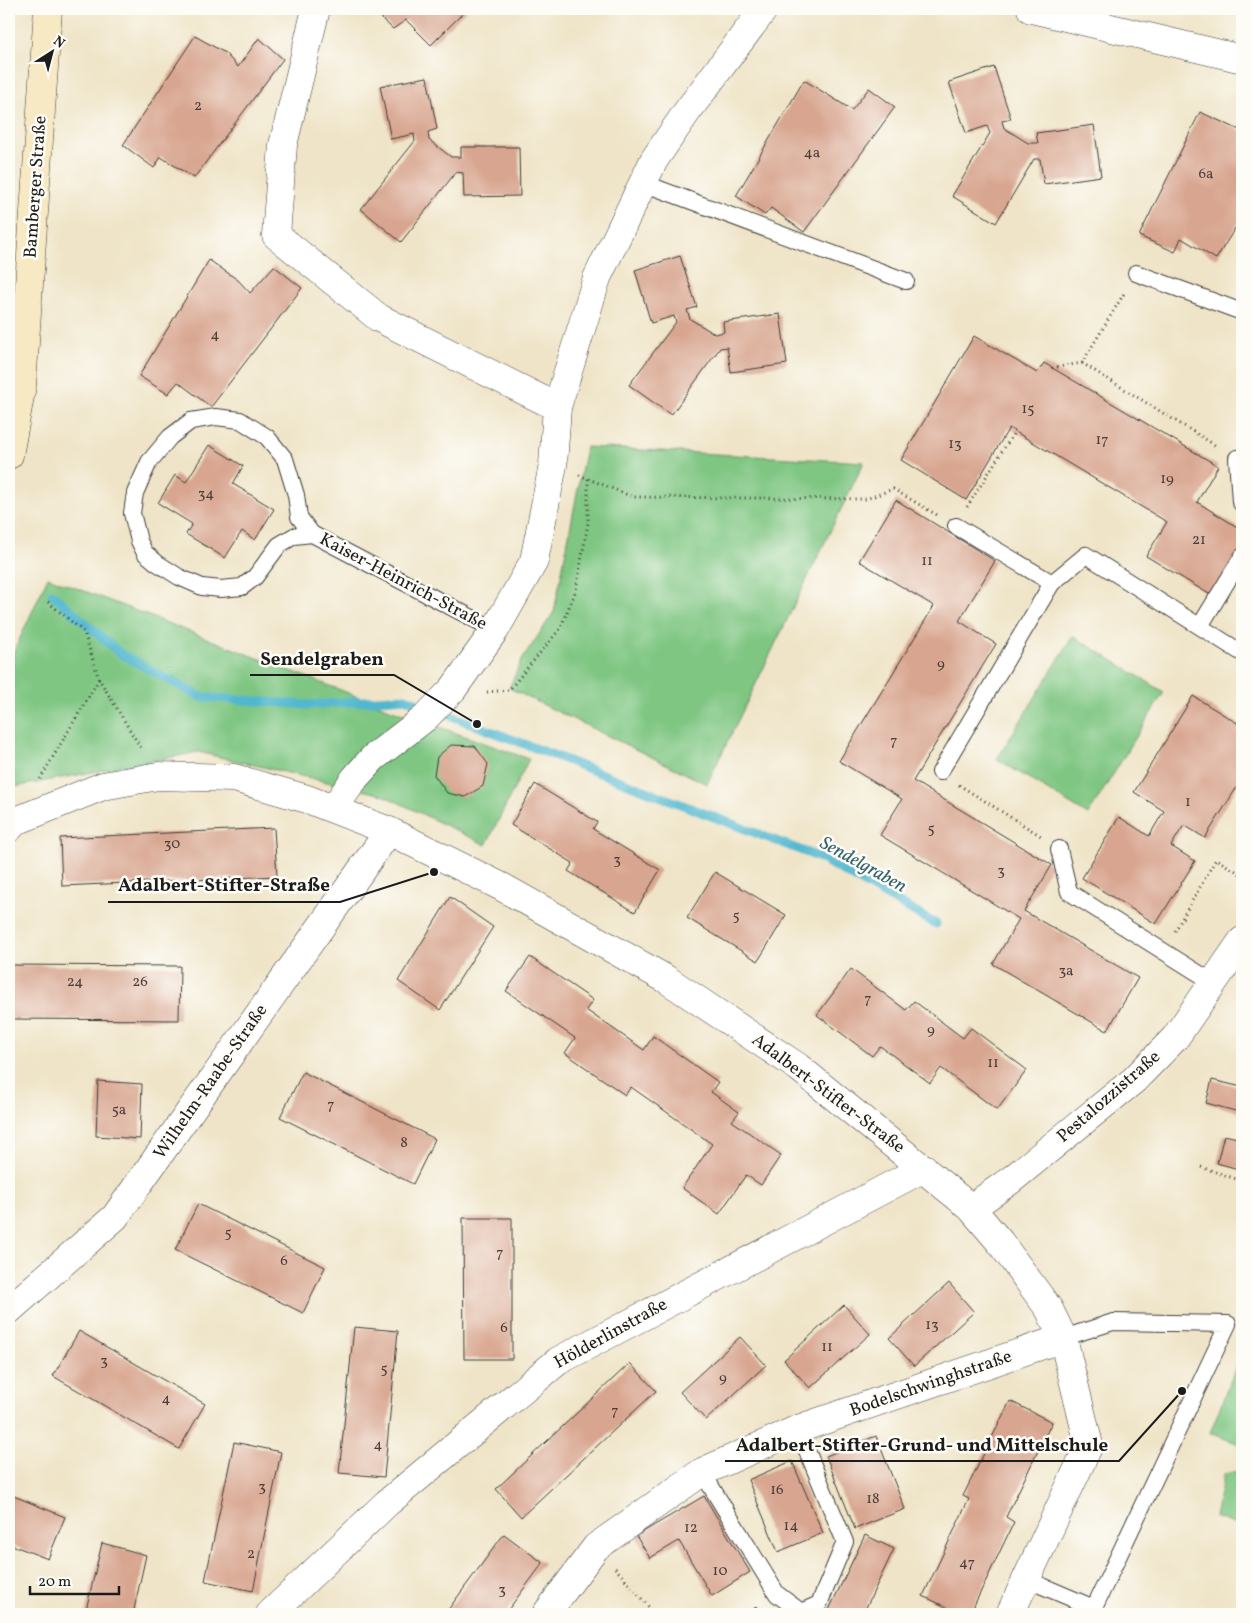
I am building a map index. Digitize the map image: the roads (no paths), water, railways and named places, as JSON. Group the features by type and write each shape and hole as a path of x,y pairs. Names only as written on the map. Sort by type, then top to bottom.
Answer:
{"main road":[{"name":"Bamberger Straße","path":"9,455 22,386 48,9"}],"street":[{"path":"316,9 283,145 276,235 379,318 557,407"},
{"name":"Kaiser-Heinrich-Straße","path":"334,808 355,778 373,758 425,718 453,689 495,630 534,562 553,465 557,407 597,278 654,160 686,113 764,9"},
{"path":"1031,9 1242,59"},
{"path":"12,824 103,786 158,776 234,778 334,808"},
{"name":"Adalbert-Stifter-Straße","path":"334,808 390,831 502,886 666,979 798,1067 971,1208 1000,1242 1049,1309 1063,1338 1089,1445 1010,1614"},
{"name":"Wilhelm-Raabe-Straße","path":"9,1310 115,1217 390,831"},
{"name":"Pestalozzistraße","path":"971,1208 1011,1180 1134,1080 1175,1038 1242,941"},
{"name":"Hölderlinstraße","path":"270,1614 387,1503 558,1361 924,1168"},
{"name":"Bodelschwinghstraße","path":"546,1614 596,1547 702,1472 798,1429 1063,1338"}],"lane":[{"path":"643,182 906,281"},
{"path":"1136,272 1242,312"},
{"name":"Kaiser-Heinrich-Straße","path":"312,534 294,536 279,545 255,576 242,588 221,590 202,587 179,577 157,564 146,553 139,541 132,512 135,493 149,462 170,437 191,421 216,417 240,420 267,437 285,459 296,496 299,517 312,534 495,630"},
{"path":"1237,458 1240,501 1242,504"},
{"path":"956,526 1052,583"},
{"path":"940,772 1052,583 1086,555 1242,653"},
{"path":"1200,626 1242,557"},
{"path":"1059,849 1069,892 1214,983"},
{"path":"1026,1579 1094,1608 1228,1324 1113,1322 1063,1338"},
{"path":"702,1472 777,1594 801,1612 819,1604 845,1542 798,1429"}],"waterway":[{"name":"Sendelgraben","path":"52,594 121,654 201,697 309,705 405,698 818,857 936,924"}],"place":[{"name":"Sendelgraben","path":"477,724"},
{"name":"Adalbert-Stifter-Straße","path":"434,872"},
{"name":"Adalbert-Stifter-Grund- und Mittelschule","path":"1182,1391"}]}
